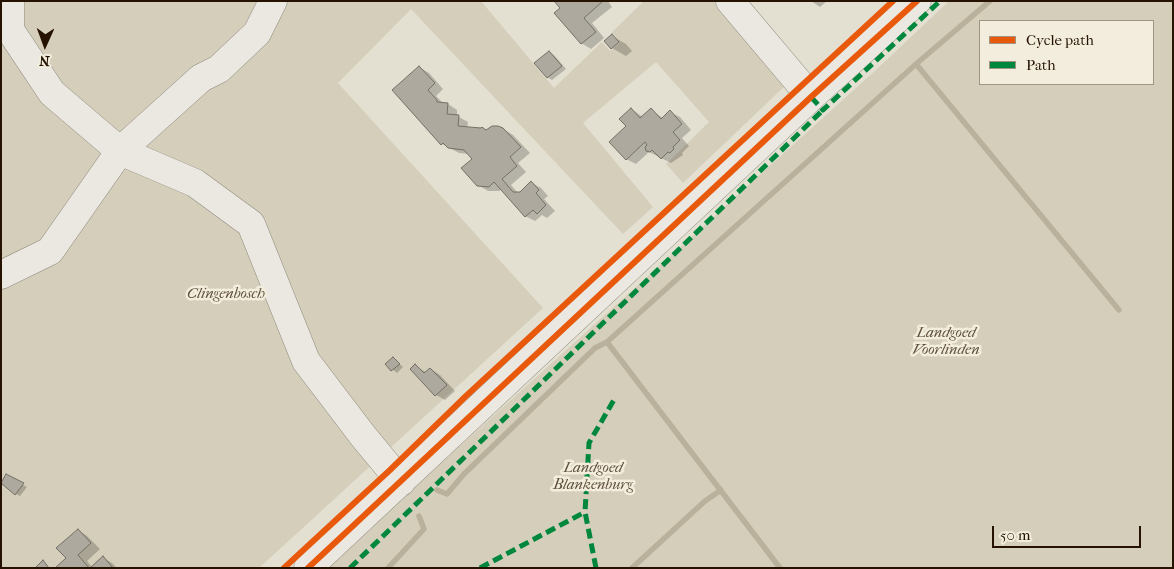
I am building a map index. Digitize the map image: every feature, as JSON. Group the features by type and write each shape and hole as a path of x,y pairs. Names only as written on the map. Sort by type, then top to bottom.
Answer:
{"street":[{"path":"10,1 10,30 52,93 120,151 195,183 251,224 306,361 401,482"},
{"path":"1,275 50,251 120,151 201,78 219,69 258,33 273,1"},
{"path":"730,1 811,97"},
{"path":"308,568 811,97 917,1"}],"green space":[{"name":"Clingenbosch","path":"1,1 481,1 554,88 602,42 610,51 620,43 612,32 644,1 716,1 788,83 683,183 666,164 709,122 656,62 583,123 653,207 623,234 411,9 338,83 543,308 259,568 1,568"},
{"name":"Landgoed Voorlinden","path":"949,1 1173,1 1173,568 325,568 877,69"}],"building":[{"path":"554,1 603,1 584,18 596,32 581,44 554,13 560,8"},
{"path":"612,34 619,42 611,49 604,41"},
{"path":"549,51 562,66 547,78 534,63"},
{"path":"419,66 435,83 428,90 437,102 448,103 447,114 459,115 458,126 482,127 486,130 492,126 498,126 503,128 521,147 510,157 517,166 502,179 513,192 520,192 531,181 539,190 536,193 546,205 537,214 533,210 525,217 494,182 489,187 477,186 461,168 472,159 464,150 448,148 443,143 441,145 392,90"},
{"path":"631,108 640,118 651,108 661,119 670,110 682,124 673,132 680,140 670,153 668,152 661,159 652,150 650,152 646,151 645,147 647,145 645,142 626,160 609,142 626,126 619,119"},
{"path":"393,357 400,364 391,371 385,364"},
{"path":"415,364 424,373 430,368 447,385 435,396 410,369"},
{"path":"6,474 24,483 15,495 1,483"},
{"path":"78,529 91,543 78,555 89,568 55,568 66,558 56,548"},
{"path":"103,556 113,568 90,568"},
{"path":"43,560 49,568 35,568"}],"waterway":[{"path":"437,490 447,494 464,474 595,348 607,342 916,64 990,1"},
{"path":"916,64 1119,310"},
{"path":"607,342 780,568"},
{"path":"632,568 705,501 721,490"},
{"path":"388,568 424,529 419,516"}],"marked path":[{"path":"811,97 823,110 940,1"},
{"path":"350,568 823,110"},
{"path":"596,568 585,512 589,443 615,398"},
{"path":"480,568 585,512"}],"cycle path":[{"path":"284,568 390,470 466,396 893,1"},
{"path":"308,568 811,97 917,1"}],"park label":[{"name":"Landgoed Blankenburg","path":"593,476"}]}
